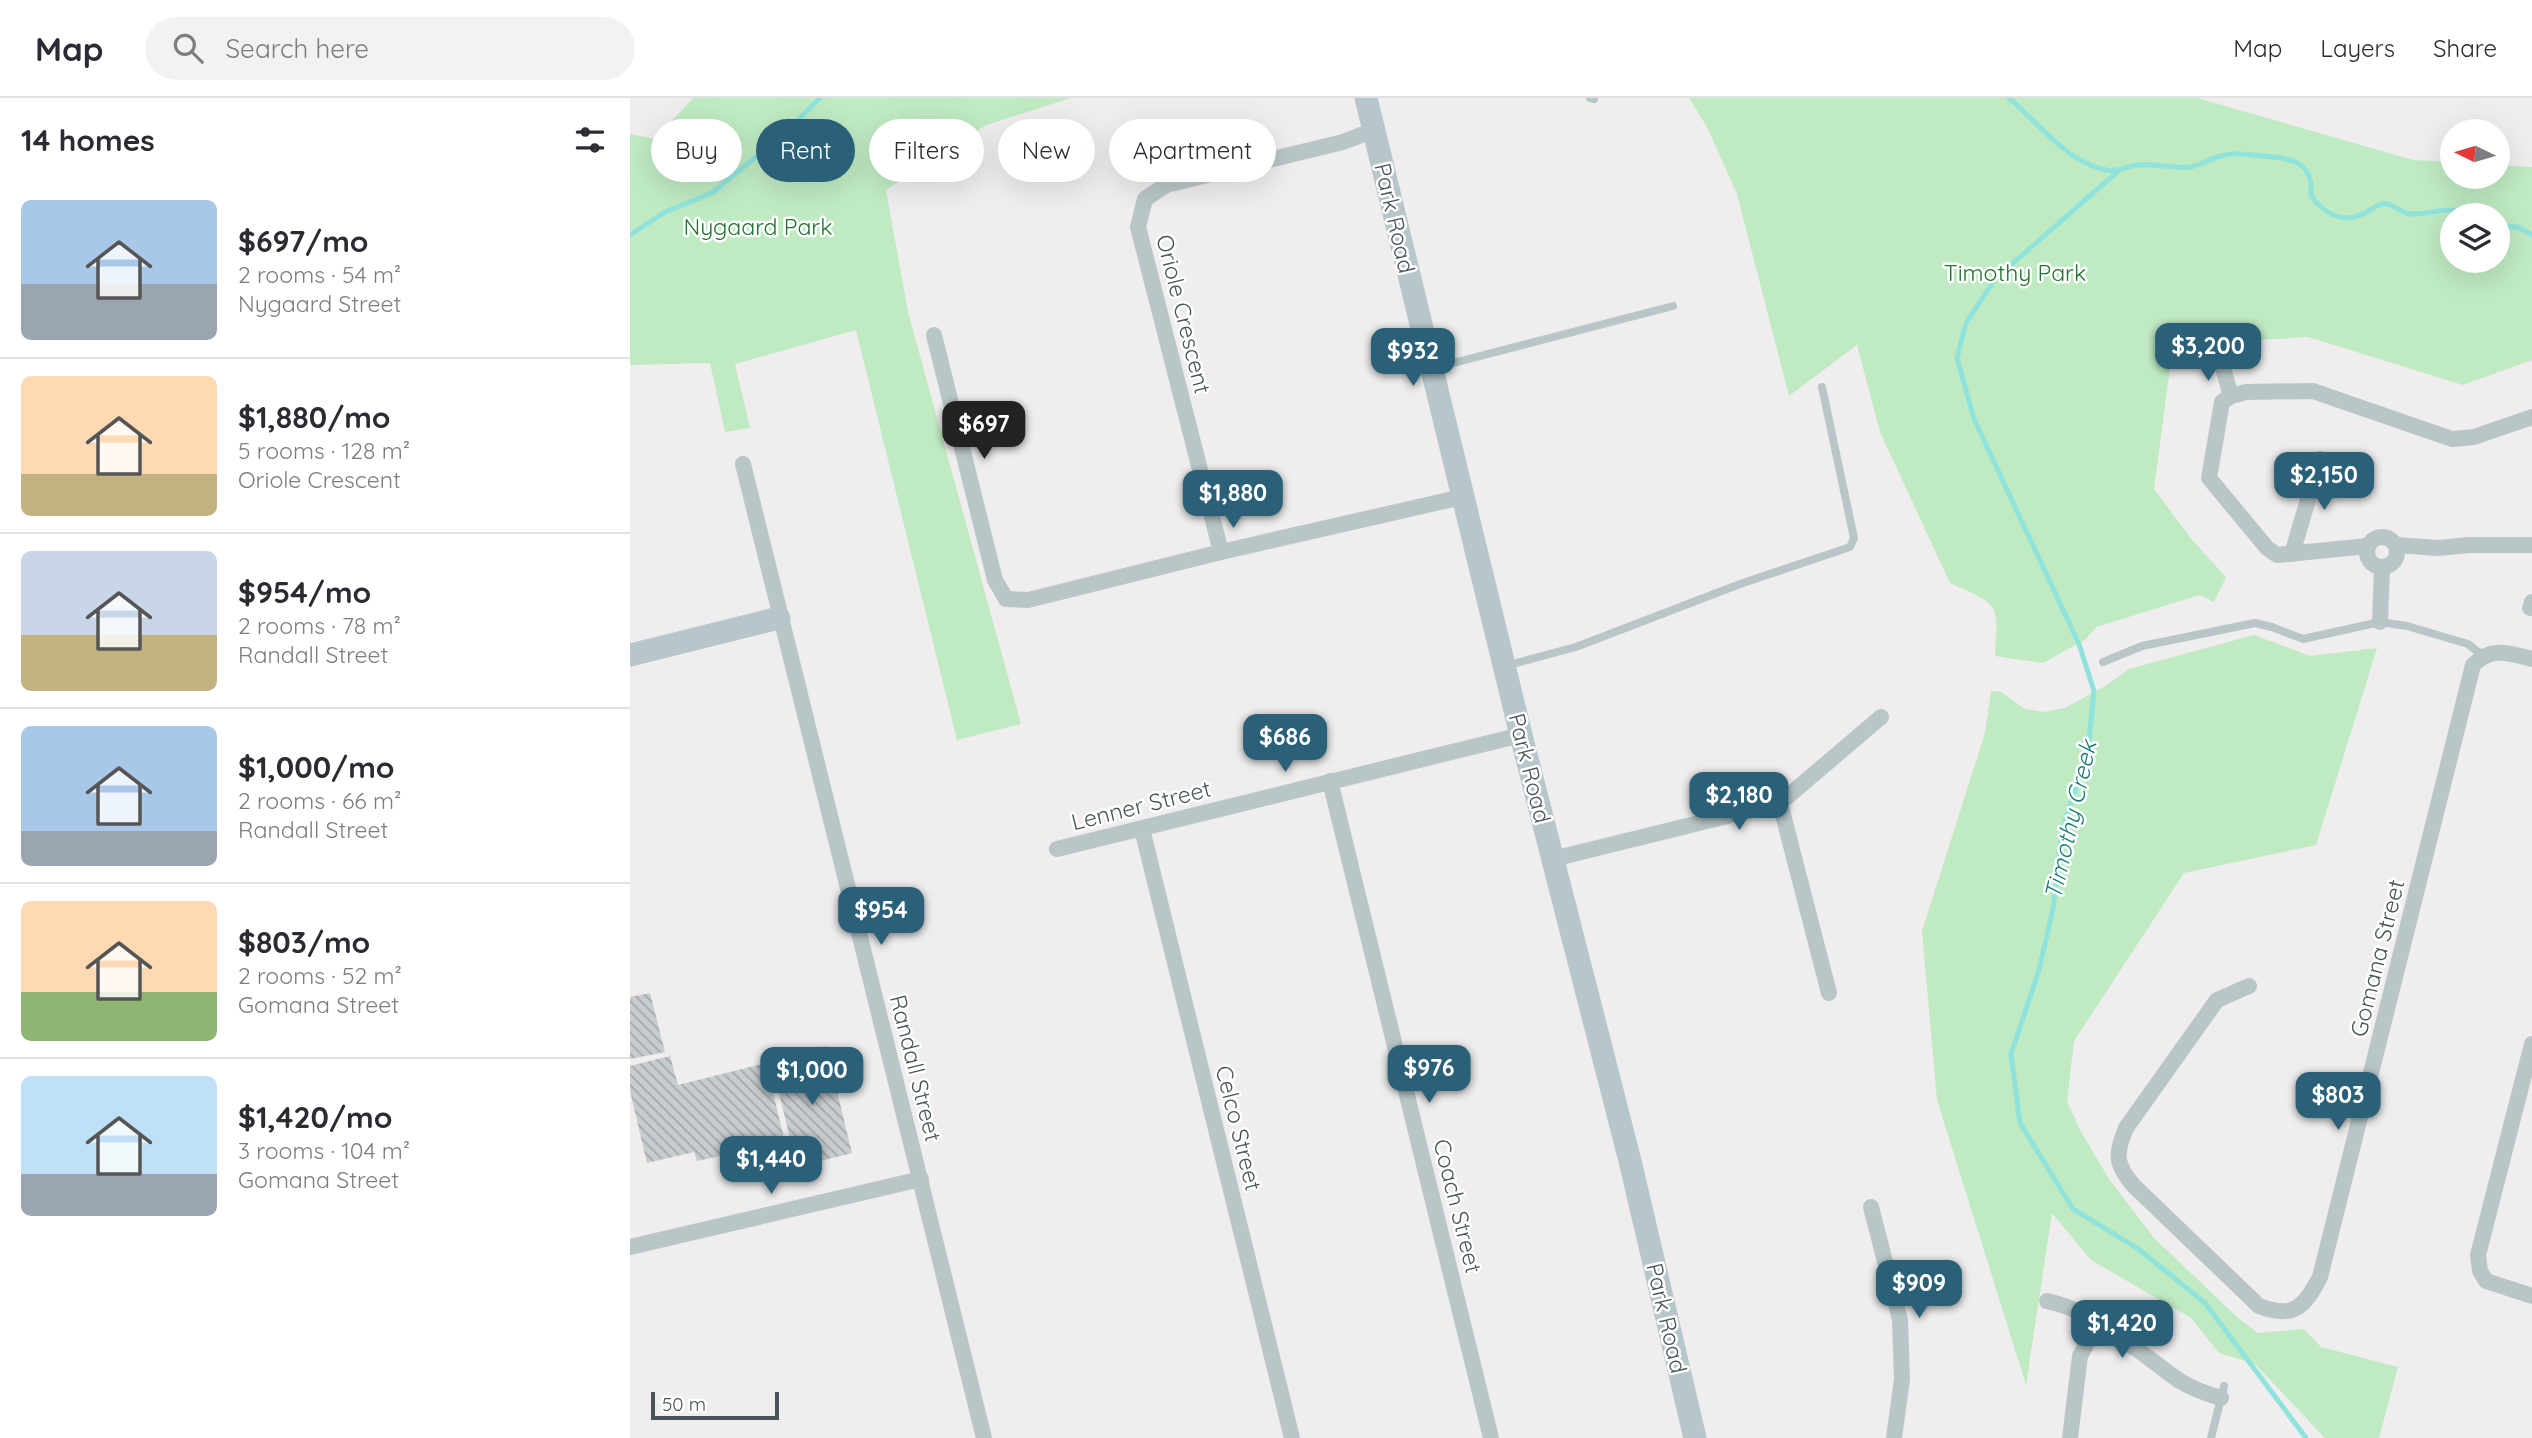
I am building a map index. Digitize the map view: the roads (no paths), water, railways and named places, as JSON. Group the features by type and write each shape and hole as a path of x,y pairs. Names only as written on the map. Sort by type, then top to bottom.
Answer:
{"street":[{"name":"Park Road","path":"1366,98 1462,497 1630,1161 1695,1438"},
{"name":"Oriole Crescent","path":"1221,552 1138,227 1145,199 1166,185 1343,142 1374,130"},
{"path":"934,335 995,580 1006,598 1028,600 1221,552 1462,497"},
{"path":"2221,361 2231,396"},
{"path":"2532,416 2474,437 2452,439 2313,391 2246,392 2222,402 2209,478 2267,548 2277,555 2368,547 2379,537 2389,538 2396,545 2438,548 2532,545"},
{"path":"2292,554 2320,459"},
{"name":"Randall Street","path":"743,464 984,1438"},
{"path":"2382,567 2395,560 2396,545"},
{"path":"2368,547 2370,560 2382,567"},
{"path":"2380,622 2382,567"},
{"path":"630,655 779,618"},
{"path":"2482,655 2506,653 2532,659"},
{"name":"Gomana Street","path":"2249,986 2217,1000 2126,1128 2117,1149 2122,1171 2134,1186 2259,1306 2277,1313 2297,1310 2310,1297 2320,1277 2473,665 2482,655"},
{"path":"1553,859 1780,803 1881,717"},
{"name":"Lenner Street","path":"1057,849 1521,734"},
{"name":"Coach Street","path":"1331,781 1491,1438"},
{"path":"1780,803 1829,993"},
{"name":"Celco Street","path":"1142,829 1292,1438"},
{"path":"2532,1044 2478,1255 2480,1271 2486,1281 2532,1296"},
{"path":"630,1247 921,1180"},
{"path":"1871,1207 1900,1320 1902,1379 1894,1438"},
{"path":"2047,1301 2074,1308 2092,1322 2099,1333 2133,1345 2196,1390 2223,1392"},
{"path":"2070,1438 2080,1356 2088,1341 2099,1333"}],"lane":[{"path":"1431,369 1674,306"},
{"path":"1505,666 1576,647 1728,588 1850,547 1854,538 1822,387"},
{"path":"2103,662 2141,646 2255,623 2304,639 2380,622 2407,626 2469,644 2482,655"},
{"path":"2211,1438 2223,1392"}],"waterway":[{"path":"630,235 665,212 712,193 786,132 820,98"},
{"path":"2009,98 2065,150 2106,170 2144,165 2190,167 2235,154 2273,157 2291,160 2304,168 2309,175 2311,196 2334,215 2355,217 2382,204 2408,213 2440,211"},
{"name":"Timothy Creek","path":"2117,172 1995,279 1966,323 1957,358 1974,419 2079,644 2094,691 2088,751 2062,830 2053,909 2039,970 2011,1054 2020,1123 2073,1209 2137,1248 2205,1303 2306,1438"},
{"path":"2510,227 2518,227 2532,235"}],"park label":[{"name":"Nygaard Park","path":"758,226"},
{"name":"Timothy Park","path":"2015,272"}]}
